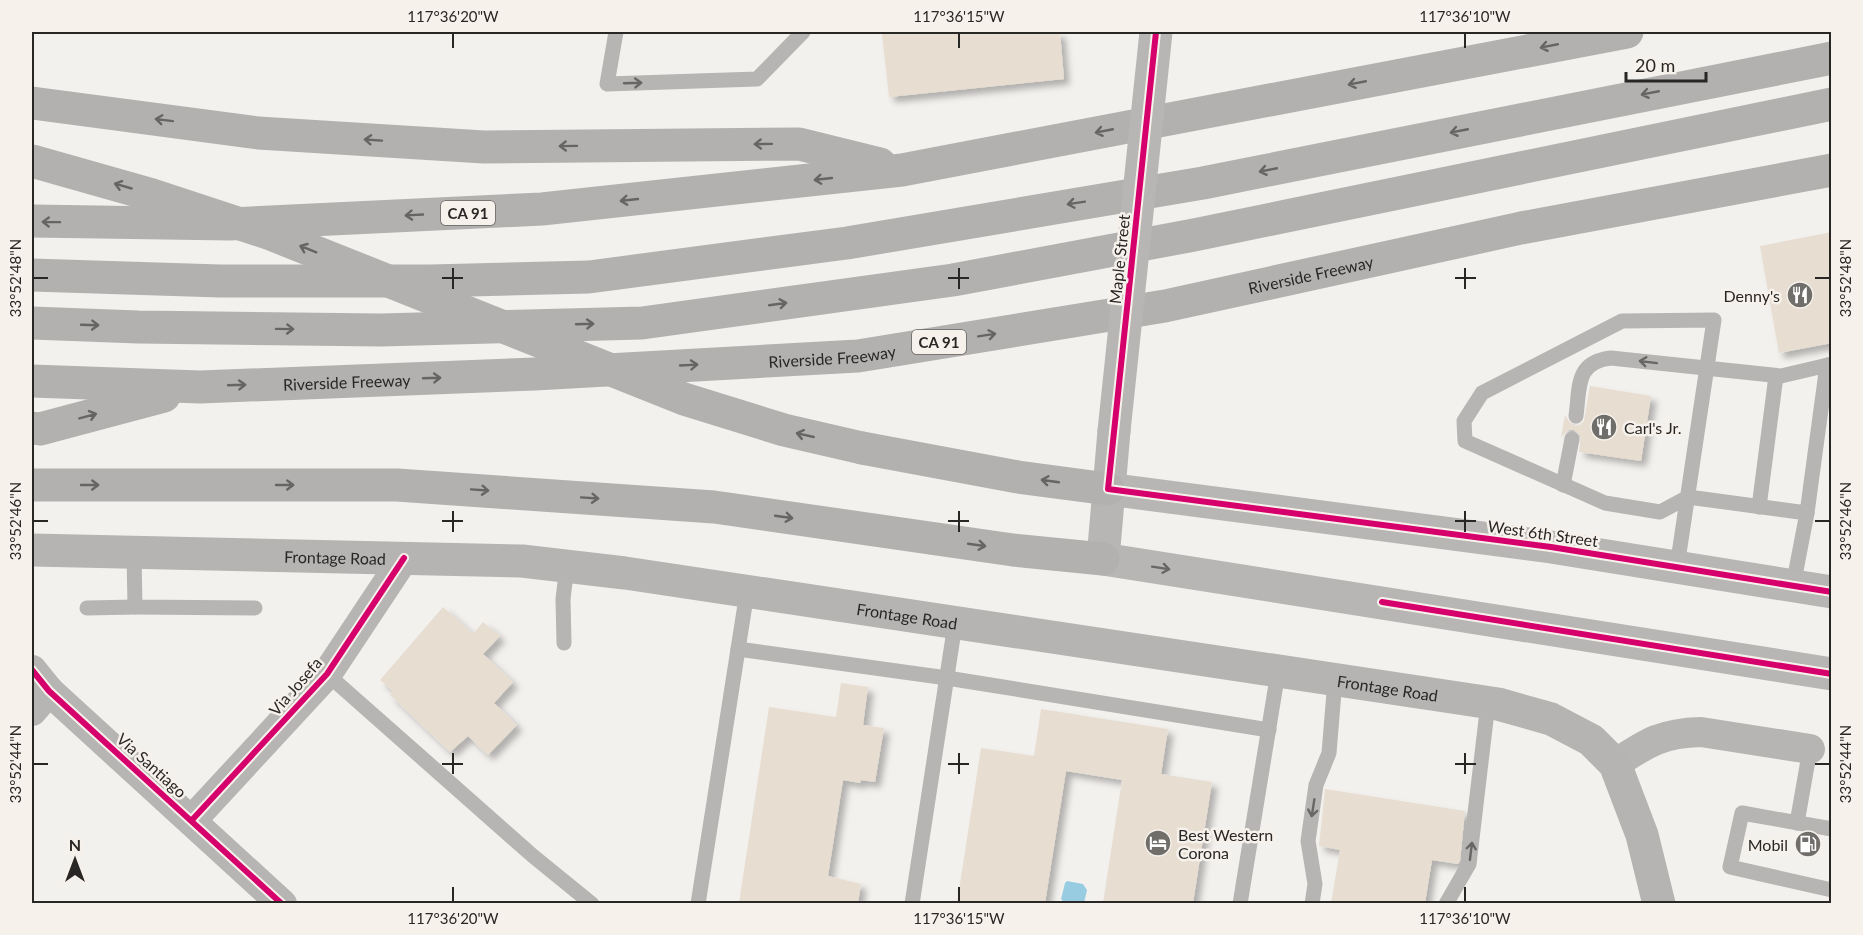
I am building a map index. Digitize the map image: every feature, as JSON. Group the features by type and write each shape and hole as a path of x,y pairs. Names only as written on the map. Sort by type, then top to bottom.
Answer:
{"highway":[{"name":"CA 91","path":"32,221 230,224 542,209 902,170 1627,32"},
{"path":"32,275 220,281 418,281 589,277 847,243 1203,183 1832,58"},
{"path":"32,103 258,133 484,147 799,144 902,170"},
{"path":"32,323 138,327 381,330 642,323 952,280 1194,235 1832,105"},
{"path":"32,161 152,195 267,233 684,399 784,430 862,448 1018,477 1108,489"},
{"name":"Riverside Freeway","path":"32,381 200,387 536,374 858,356 1165,306 1521,228 1832,170"},
{"path":"32,428 40,429 200,387"},
{"path":"32,484 397,484 714,507 1013,550 1103,559"}],"main road":[{"name":"Maple Street","path":"1103,559 1108,489 1156,32"},
{"name":"West 6th Street","path":"1108,489 1551,547 1832,592"},
{"name":"Frontage Road","path":"32,550 522,561 625,573 1488,703 1551,719 1591,740 1615,764 1642,835 1659,903"},
{"path":"1103,559 1832,674"}],"street":[{"name":"Via Josefa","path":"192,820 327,674 404,558"},
{"name":"Via Santiago","path":"38,691 192,820 282,903"},
{"path":"1615,764 1649,742 1689,732 1810,749"}],"lane":[{"path":"616,32 607,84 757,79 803,32"},
{"path":"1677,567 1688,497 1714,320 1622,321 1482,393 1464,421 1465,441 1605,503 1660,512 1688,497 1807,513"},
{"path":"1576,416 1582,375 1591,363 1599,359 1611,358 1776,376 1829,365 1826,415 1792,586"},
{"path":"1759,507 1776,376"},
{"path":"1563,485 1572,439"},
{"path":"134,553 135,607"},
{"path":"564,643 563,599 567,566"},
{"path":"698,903 747,592"},
{"path":"87,608 255,608"},
{"path":"912,903 956,624"},
{"path":"738,649 947,678 1269,730"},
{"path":"1240,903 1278,672"},
{"path":"327,674 533,856 592,903"},
{"path":"1312,903 1315,884 1308,841 1316,785 1329,753 1335,680"},
{"path":"1446,903 1469,864 1488,703"},
{"path":"1797,823 1810,749"},
{"path":"1832,830 1742,813 1730,867 1832,890"}],"water":[{"path":"1067,881 1083,884 1087,890 1084,903 1065,903 1061,899"}],"building":[{"path":"1060,32 1064,79 889,97 882,34"},
{"name":"Denny's","path":"1832,232 1832,343 1779,353 1760,246"},
{"name":"Carl's Jr.","path":"1590,386 1651,396 1641,461 1579,452 1581,436 1574,430 1568,430 1561,437 1565,415 1574,426 1584,421"},
{"path":"443,607 473,634 483,622 500,636 483,654 513,682 494,703 517,725 488,755 468,736 450,752 390,695 393,691 380,680"},
{"path":"841,683 868,687 863,725 884,728 875,782 861,780 860,783 843,780 828,876 861,884 858,903 739,903 769,707 836,717"},
{"name":"Best Western Corona","path":"1041,709 1168,729 1161,774 1212,782 1193,903 1103,903 1122,780 1066,771 1045,903 957,903 981,748 1034,756"},
{"path":"1325,789 1465,811 1460,861 1458,864 1432,860 1425,903 1331,903 1340,850 1319,846"}],"cycle path":[{"path":"1156,32 1108,489 1551,547 1832,592"},
{"path":"192,820 327,674 404,558"},
{"path":"1382,602 1832,674"},
{"path":"32,670 49,691 282,904"}],"place":[{"name":"Denny's","path":"1800,295"},
{"name":"Carl's Jr.","path":"1604,427"},
{"name":"Best Western Corona","path":"1158,843"},
{"name":"Mobil","path":"1808,844"}]}
